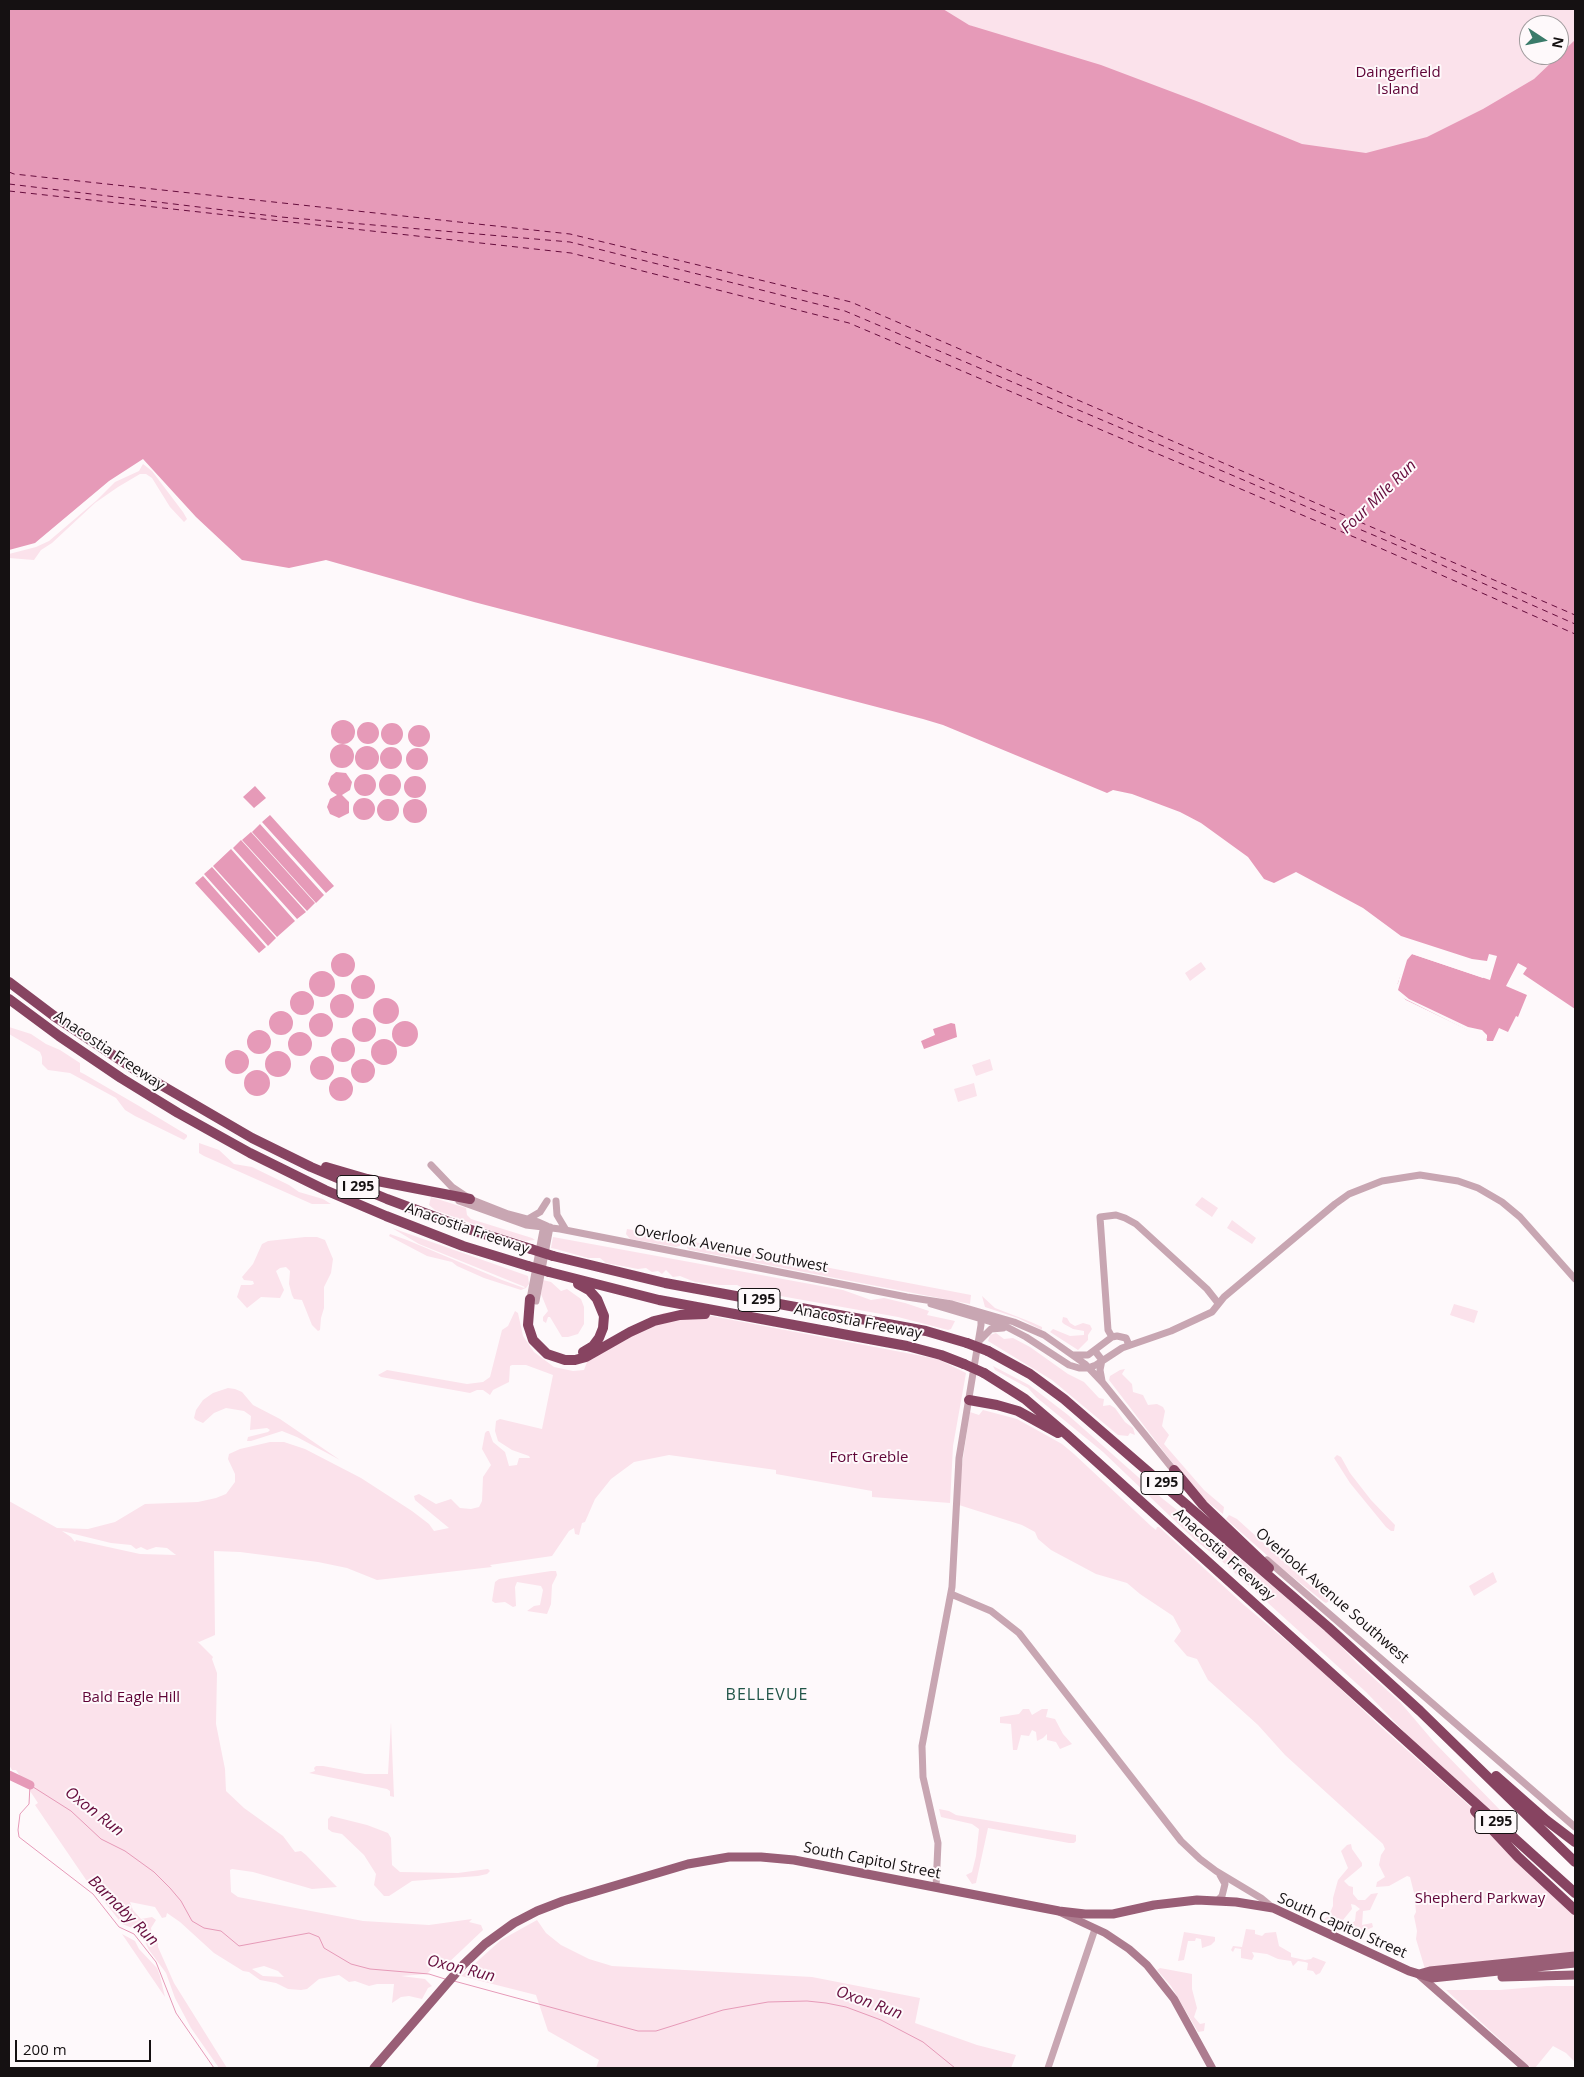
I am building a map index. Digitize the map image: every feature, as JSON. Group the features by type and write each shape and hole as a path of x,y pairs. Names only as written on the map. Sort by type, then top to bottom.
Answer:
{"highway":[{"name":"Anacostia Freeway","path":"9,982 95,1044 194,1105 274,1149 356,1187 450,1223 552,1256 665,1283 926,1331 967,1343 1030,1374 1064,1399 1328,1627 1444,1734 1575,1862"},
{"name":"Anacostia Freeway","path":"9,999 121,1078 148,1101 204,1136 239,1155 283,1175 310,1183 386,1216 463,1246 549,1274 659,1300 916,1348 964,1364 984,1373 1038,1409 1575,1893"},
{"path":"194,1105 322,1166 361,1178 470,1199"},
{"path":"533,1300 534,1331 540,1342 550,1350 563,1355 578,1354 590,1348 599,1338 604,1320 602,1308 597,1298 581,1285 549,1274"},
{"path":"533,1300 527,1321 531,1338 547,1354 565,1360 582,1359 644,1324 680,1315 711,1314 775,1325 808,1327"},
{"path":"969,1400 1004,1407 1034,1419 1071,1442 1116,1478"},
{"path":"1174,1470 1203,1505 1308,1605 1328,1627"},
{"path":"1444,1734 1466,1749 1546,1820 1575,1842"},
{"path":"1418,1751 1514,1852 1575,1910"}],"main road":[{"name":"South Capitol Street","path":"374,2068 458,1971 479,1949 498,1934 542,1909 656,1873 706,1860 743,1856 779,1858 1059,1911 1100,1915 1170,1902 1218,1900 1273,1908 1418,1974 1435,1978 1464,1975"},
{"path":"1059,1911 1105,1933 1132,1952 1160,1980 1174,1999 1212,2068"},
{"path":"1095,1929 1100,1915"},
{"path":"1418,1974 1430,1971 1575,1956"},
{"path":"1464,1975 1575,1963"},
{"path":"1418,1974 1525,2068"},
{"path":"1464,1975 1494,1977 1575,1975"}],"street":[{"path":"430,1165 452,1187 470,1199 546,1227"},
{"path":"1088,1368 1115,1351 1190,1323 1212,1312 1218,1303 1342,1199 1369,1185 1405,1176 1452,1179 1474,1186 1493,1196 1520,1217 1575,1278"},
{"path":"429,1191 516,1222 546,1227"},
{"path":"528,1220 540,1212 547,1201"},
{"path":"556,1201 557,1215 566,1230"},
{"path":"1112,1337 1108,1330 1100,1217 1116,1216 1136,1224 1208,1289 1218,1303"},
{"path":"533,1300 546,1227"},
{"name":"Overlook Avenue Southwest","path":"546,1227 907,1297 1037,1331 1074,1355 1103,1383 1193,1491 1280,1571 1575,1827"},
{"path":"936,1887 938,1843 923,1777 922,1751 938,1656 951,1594 958,1467 979,1342 981,1315"},
{"name":"Overlook Avenue Southwest","path":"981,1315 1012,1330 1069,1365 1088,1368"},
{"path":"979,1342 991,1329 1012,1330"},
{"path":"1074,1355 1085,1356 1112,1337 1122,1335 1130,1345"},
{"path":"1094,1350 1102,1360 1100,1370 1103,1383"},
{"path":"951,1594 991,1611 1007,1622 1022,1637 1172,1830 1200,1859 1261,1898 1273,1908"},
{"path":"1216,1871 1225,1884 1222,1896 1218,1900"},
{"path":"1048,2068 1095,1929"}],"green space":[{"name":"Daingerfield Island","path":"926,9 1575,9 1575,52 1569,58 1569,15 1519,15 1519,65 1561,65 1532,93 1417,156 1304,151"},
{"path":"143,464 152,471 183,512 187,519 184,522 170,507 152,478 146,474 140,474 95,503 52,543 41,550 34,560 9,558 9,554 36,547 49,541 115,482 139,471"},
{"path":"1201,962 1206,969 1190,981 1185,973"},
{"path":"9,1027 31,1034 46,1044 60,1050 80,1063 80,1072 187,1135 187,1137 184,1140 135,1116 125,1110 116,1098 70,1073 48,1070 42,1064 40,1052 9,1034"},
{"path":"990,1059 993,1070 976,1076 972,1065"},
{"path":"974,1083 977,1096 958,1102 954,1089"},
{"path":"199,1143 219,1150 234,1164 252,1167 299,1192 323,1199 331,1204 312,1204 204,1156 199,1153"},
{"path":"431,1197 466,1208 467,1215 471,1219 535,1240 525,1241 495,1232 435,1210 429,1205"},
{"path":"1202,1197 1218,1208 1212,1217 1195,1205"},
{"path":"1232,1220 1256,1238 1252,1244 1227,1228"},
{"path":"392,1228 528,1276 529,1284 526,1288 521,1290 484,1278 452,1262 427,1256 389,1236 390,1234 502,1280 525,1287 419,1244"},
{"path":"627,1229 679,1238 681,1241 680,1246 676,1247 630,1239 626,1234"},
{"path":"317,1237 325,1240 333,1259 331,1273 324,1287 324,1308 320,1330 318,1331 312,1325 302,1300 294,1299 292,1295 289,1284 290,1271 286,1267 276,1271 284,1290 280,1298 261,1297 247,1308 237,1297 241,1285 254,1284 253,1281 244,1280 242,1277 253,1264 262,1244 268,1241"},
{"path":"553,1237 843,1290 871,1300 884,1298 929,1311 927,1315 955,1321 951,1329 948,1330 898,1317 747,1290 737,1285 695,1282 680,1276 673,1277 666,1270 662,1274 658,1271 652,1272 646,1268 638,1269 606,1263 600,1258 588,1258 551,1248"},
{"path":"689,1241 971,1295 970,1304 690,1250 687,1248"},
{"path":"543,1280 551,1282 561,1291 567,1289 581,1299 584,1307 584,1324 578,1334 562,1337 550,1317 548,1317 546,1323 543,1321 543,1317 548,1311 541,1294"},
{"path":"982,1296 995,1308 1042,1327 1042,1330 1018,1318 985,1307"},
{"path":"1454,1304 1478,1311 1474,1323 1450,1315"},
{"path":"515,1311 518,1313 523,1336 534,1352 554,1367 573,1371 584,1370 590,1354 663,1313 685,1311 938,1359 966,1373 953,1446 950,1503 872,1497 872,1491 776,1474 776,1470 669,1455 634,1462 611,1479 595,1499 585,1522 582,1523 579,1535 575,1534 574,1528 569,1531 552,1556 490,1565 492,1567 377,1580 347,1568 318,1562 240,1552 214,1551 215,1635 199,1642 197,1641 213,1657 217,1673 216,1724 225,1769 226,1791 244,1808 283,1836 295,1852 301,1851 306,1855 337,1887 312,1889 253,1872 232,1869 230,1870 231,1892 238,1897 363,1921 429,1925 472,1919 469,1922 481,1925 483,1930 445,1966 434,1966 427,1974 401,1976 425,1979 432,1986 428,1988 422,1999 409,1996 401,1997 392,2003 394,1984 369,1986 355,1981 349,1982 339,1975 319,1979 307,1989 301,1990 288,1989 276,1983 260,1980 214,1953 180,1922 167,1913 166,1917 162,1918 155,1907 130,1902 133,1910 141,1919 152,1917 156,1920 151,1928 152,1935 158,1941 158,1947 174,1983 227,2068 219,2068 191,2028 175,1998 166,1973 149,1950 141,1934 135,1929 122,1924 93,1890 35,1805 38,1803 16,1770 12,1770 9,1765 9,1501 57,1528 88,1529 115,1522 145,1504 198,1502 226,1494 235,1482 235,1474 228,1459 229,1454 240,1449 270,1442 284,1442 305,1449 361,1478 412,1511 429,1524 434,1531 449,1528 415,1500 414,1496 419,1494 436,1504 451,1499 460,1508 471,1509 479,1507 482,1501 483,1477 491,1465 482,1449 485,1433 489,1431 493,1442 505,1452 509,1466 517,1465 519,1458 530,1458 498,1441 495,1431 496,1421 500,1419 542,1429 553,1375 526,1365 512,1365 510,1366 509,1382 493,1390 490,1395 483,1390 470,1393 378,1375 387,1370 467,1384 483,1382 490,1377 502,1330 508,1326","holes":["62,1531 111,1543 131,1545 136,1549 141,1547 147,1550 156,1547 167,1548 176,1555 140,1554 76,1540 75,1542","264,1966 278,1971 284,1977 263,1976 252,1969"]},
{"path":"1063,1317 1067,1318 1075,1326 1083,1323 1090,1325 1092,1329 1088,1335 1088,1340 1078,1350 1050,1332 1053,1329 1070,1336 1084,1335 1084,1331 1073,1329 1064,1324 1062,1322"},
{"path":"996,1333 1004,1339 1013,1338 1030,1347 1068,1374 1084,1382 1099,1398 1104,1399 1103,1406 1110,1405 1115,1408 1125,1422 1133,1428 1135,1435 1130,1433 1128,1436 1118,1435 1052,1380 988,1341 990,1335"},
{"path":"993,1366 1029,1385 1068,1415 1163,1499 1227,1547 1331,1636 1357,1663 1400,1702 1434,1742 1501,1811 1499,1818 1411,1739 1366,1692 1224,1563 1195,1540 1103,1452 1036,1397 1028,1388 995,1370"},
{"path":"1125,1369 1122,1374 1132,1384 1133,1392 1143,1395 1148,1405 1157,1404 1163,1407 1165,1411 1162,1426 1169,1435 1164,1444 1204,1490 1224,1507 1223,1514 1205,1500 1181,1474 1109,1380 1110,1376"},
{"path":"228,1388 242,1392 253,1405 280,1419 340,1460 282,1431 247,1441 248,1437 270,1430 267,1428 250,1430 251,1416 244,1411 226,1408 214,1413 203,1423 194,1418 196,1410 203,1400 213,1393"},
{"name":"Shepherd Parkway","path":"983,1410 1017,1419 1062,1444 1151,1526 1156,1530 1159,1527 1244,1605 1313,1663 1381,1727 1489,1823 1499,1835 1575,1904 1575,1952 1562,1956 1517,1957 1425,1969 1416,1939 1417,1931 1414,1916 1416,1912 1410,1877 1407,1876 1389,1886 1376,1887 1377,1882 1385,1877 1379,1865 1381,1855 1385,1849 1383,1844 1285,1755 1258,1725 1208,1680 1197,1659 1187,1656 1174,1641 1181,1631 1173,1616 1127,1583 1096,1574 1051,1550 1038,1539 1035,1532 1022,1525 959,1505 960,1478 970,1412 979,1415"},
{"path":"1337,1455 1341,1457 1350,1473 1371,1500 1395,1525 1394,1531 1386,1527 1350,1483 1334,1458"},
{"path":"1229,1515 1237,1519 1312,1587 1328,1594 1331,1600 1326,1603 1324,1602 1279,1566 1226,1519"},
{"path":"556,1571 557,1575 552,1585 551,1604 547,1614 527,1611 534,1606 540,1605 543,1590 541,1586 517,1582 515,1587 516,1606 513,1607 505,1602 495,1603 492,1601 495,1582 499,1579"},
{"path":"1493,1572 1497,1582 1474,1596 1469,1586"},
{"path":"1023,1709 1029,1709 1032,1715 1042,1709 1048,1709 1046,1717 1055,1719 1063,1734 1072,1744 1060,1749 1056,1742 1047,1740 1047,1734 1037,1741 1036,1732 1032,1730 1029,1736 1021,1735 1017,1750 1013,1750 1011,1724 1000,1723 1000,1717 1019,1714"},
{"path":"391,1722 394,1797 390,1796 390,1791 387,1789 309,1773 315,1771 314,1768 316,1766 323,1766 365,1774 388,1774"},
{"path":"939,1809 956,1815 1076,1835 1076,1841 1069,1843 988,1828 976,1883 972,1884 966,1875 972,1872 979,1829 972,1824 941,1817"},
{"path":"331,1816 367,1825 388,1833 391,1838 392,1865 400,1872 458,1873 488,1869 490,1871 487,1874 478,1876 412,1881 389,1896 384,1896 374,1885 376,1874 364,1855 342,1834 328,1829 328,1819"},
{"path":"1351,1844 1362,1866 1344,1881 1353,1887 1353,1894 1358,1900 1365,1900 1371,1894 1378,1893 1370,1910 1363,1911 1362,1925 1372,1923 1373,1927 1358,1934 1356,1937 1351,1935 1352,1929 1344,1925 1347,1920 1352,1923 1355,1921 1356,1912 1360,1909 1355,1905 1351,1904 1352,1909 1343,1920 1326,1923 1322,1921 1329,1915 1333,1906 1333,1898 1338,1880 1348,1868 1341,1851"},
{"path":"537,1920 546,1933 561,1945 589,1959 612,1966 812,1977 920,1998 915,2023 977,2045 1016,2055 1011,2068 596,2068 599,2060 548,2031 536,1995 461,1976 501,1940"},
{"path":"1246,1929 1255,1930 1255,1934 1262,1936 1265,1933 1276,1932 1279,1946 1291,1953 1291,1957 1305,1960 1313,1957 1326,1962 1320,1973 1316,1975 1313,1971 1307,1970 1308,1963 1305,1962 1298,1961 1293,1966 1291,1961 1252,1952 1254,1956 1252,1960 1241,1958 1241,1949 1235,1948 1233,1952 1231,1950 1233,1946 1242,1947"},
{"path":"1184,1932 1215,1937 1215,1941 1211,1945 1202,1948 1201,1939 1196,1938 1195,1941 1188,1941 1184,1960 1178,1961"},
{"path":"122,1934 135,1941 139,1949 157,1968 165,1997"},
{"path":"1160,1968 1192,1974 1192,1989 1197,2008 1194,2017 1200,2024 1205,2023 1204,2031 1198,2032 1171,1986 1157,1970"},
{"path":"1575,1986 1575,2062 1566,2053 1553,2046 1535,2068 1531,2068 1446,1990 1500,1990"}],"water":[{"name":"Four Mile Run","path":"9,9 943,9 969,25 1101,65 1302,144 1366,153 1427,137 1483,109 1534,79 1549,65 1569,65 1569,46 1575,40 1575,1009 1523,974 1527,968 1518,963 1506,986 1527,995 1518,1017 1516,1016 1508,1032 1499,1028 1493,1041 1487,1041 1485,1034 1479,1030 1468,1030 1406,1000 1395,991 1407,957 1412,954 1490,980 1497,956 1489,954 1487,961 1472,959 1401,936 1363,908 1296,872 1274,883 1264,879 1248,857 1201,823 1180,812 1132,794 1113,790 1107,793 943,725 923,719 474,602 326,560 289,568 242,560 196,517 143,459 109,481 35,543 9,550"},
{"path":"343,720 351,724 355,732 351,740 343,744 335,740 331,732 335,724"},
{"path":"364,722 372,722 379,729 379,737 372,744 364,744 357,737 357,729"},
{"path":"388,723 396,723 403,730 403,738 396,745 388,745 381,738 381,730"},
{"path":"419,725 427,728 430,736 427,744 419,747 411,744 408,736 411,728"},
{"path":"342,744 350,748 354,756 350,764 342,768 334,764 330,756 334,748"},
{"path":"367,746 375,750 379,758 375,766 367,770 359,766 355,758 359,750"},
{"path":"387,747 395,747 402,754 402,762 395,769 387,769 380,762 380,754"},
{"path":"417,748 425,751 428,759 425,767 417,770 409,767 406,759 409,751"},
{"path":"336,772 346,773 352,782 350,790 342,795 349,802 349,813 339,818 330,814 327,807 330,799 337,795 331,791 328,784 331,776"},
{"path":"365,774 373,777 376,785 373,793 365,796 357,793 354,785 357,777"},
{"path":"386,774 394,774 401,781 401,789 394,796 386,796 379,789 379,781"},
{"path":"415,776 423,779 426,787 423,795 415,798 407,795 404,787 407,779"},
{"path":"255,786 266,798 254,808 243,797"},
{"path":"360,798 368,798 375,805 375,813 368,820 360,820 353,813 353,805"},
{"path":"388,799 396,802 399,810 396,818 388,821 380,818 377,810 380,802"},
{"path":"415,799 423,803 427,811 423,819 415,823 407,819 403,811 407,803"},
{"path":"270,815 334,886 326,893 262,822"},
{"path":"260,824 324,895 316,903 252,832"},
{"path":"251,832 315,903 307,911 242,840"},
{"path":"241,840 306,912 297,919 233,848"},
{"path":"231,849 295,921 277,937 213,866"},
{"path":"212,867 276,938 268,946 204,874"},
{"path":"203,876 266,947 259,953 195,883"},
{"path":"343,953 348,954 354,960 354,970 348,976 343,977 338,976 332,970 331,965 332,960 338,954"},
{"path":"322,971 331,975 335,984 331,993 322,997 313,993 309,984 313,975"},
{"path":"358,975 368,975 375,982 375,992 368,999 358,999 351,992 351,982"},
{"path":"302,991 311,994 314,1003 311,1012 302,1015 293,1012 290,1003 293,994"},
{"path":"342,994 351,997 354,1006 351,1015 342,1018 333,1015 330,1006 333,997"},
{"path":"386,998 395,1002 399,1011 395,1020 386,1024 377,1020 373,1011 377,1002"},
{"path":"281,1011 290,1014 293,1023 290,1032 281,1035 272,1032 269,1023 272,1014"},
{"path":"321,1013 330,1016 333,1025 330,1034 321,1037 312,1034 309,1025 312,1016"},
{"path":"364,1018 373,1021 376,1030 373,1039 364,1042 355,1039 352,1030 355,1021"},
{"path":"405,1021 414,1025 418,1034 414,1043 405,1047 396,1043 392,1034 396,1025"},
{"path":"951,1023 955,1024 957,1037 924,1049 921,1041 935,1035 933,1029"},
{"path":"259,1030 268,1033 271,1042 268,1051 259,1054 250,1051 247,1042 250,1033"},
{"path":"295,1032 305,1032 312,1039 312,1049 305,1056 295,1056 288,1049 288,1039"},
{"path":"343,1038 352,1041 355,1050 352,1059 343,1062 334,1059 331,1050 334,1041"},
{"path":"384,1039 393,1043 397,1052 393,1061 384,1065 375,1061 371,1052 375,1043"},
{"path":"237,1050 242,1051 248,1057 248,1067 242,1073 237,1074 232,1073 226,1067 225,1062 226,1057 232,1051"},
{"path":"278,1051 287,1055 291,1064 287,1073 278,1077 269,1073 265,1064 269,1055"},
{"path":"322,1056 331,1059 334,1068 331,1077 322,1080 313,1077 310,1068 313,1059"},
{"path":"363,1059 372,1062 375,1071 372,1080 363,1083 354,1080 351,1071 354,1062"},
{"path":"257,1070 266,1074 270,1083 266,1092 257,1096 248,1092 244,1083 248,1074"},
{"path":"341,1077 350,1080 353,1089 350,1098 341,1101 332,1098 329,1089 332,1080"}],"pier":[{"path":"1411,953 1484,975 1483,978 1412,954 1407,960 1398,990 1409,999 1468,1027 1482,1030 1487,1035 1487,1039 1480,1032 1467,1030 1397,995 1394,991 1405,957"}],"waterway":[{"name":"Oxon Run","path":"9,1775 30,1785"},
{"name":"Oxon Run","path":"214,2068 176,2013 156,1962 134,1934 119,1927 93,1894 19,1837 20,1814 29,1804 30,1785 71,1811 101,1839 125,1851 154,1872 181,1901 192,1921 204,1928 221,1931 239,1946 309,1933 319,1937 324,1948 351,1964 370,1969 429,1974 445,1979"},
{"name":"Oxon Run","path":"454,1981 638,2031 656,2031 723,2010 768,2002 807,2001 826,2003 846,2007 881,2020 923,2042 955,2068"}],"ferry route":[{"path":"9,172 570,234 851,302 1575,615"},
{"path":"9,184 281,217 570,242 845,311 1392,543 1575,624"},
{"path":"9,191 571,253 849,323 1380,548 1575,634"}],"district":[{"name":"BELLEVUE","path":"767,1695"}],"park label":[{"name":"Fort Greble","path":"869,1458"},
{"name":"Bald Eagle Hill","path":"131,1698"}],"water label":[{"name":"Barnaby Run","path":"123,1911"}]}
